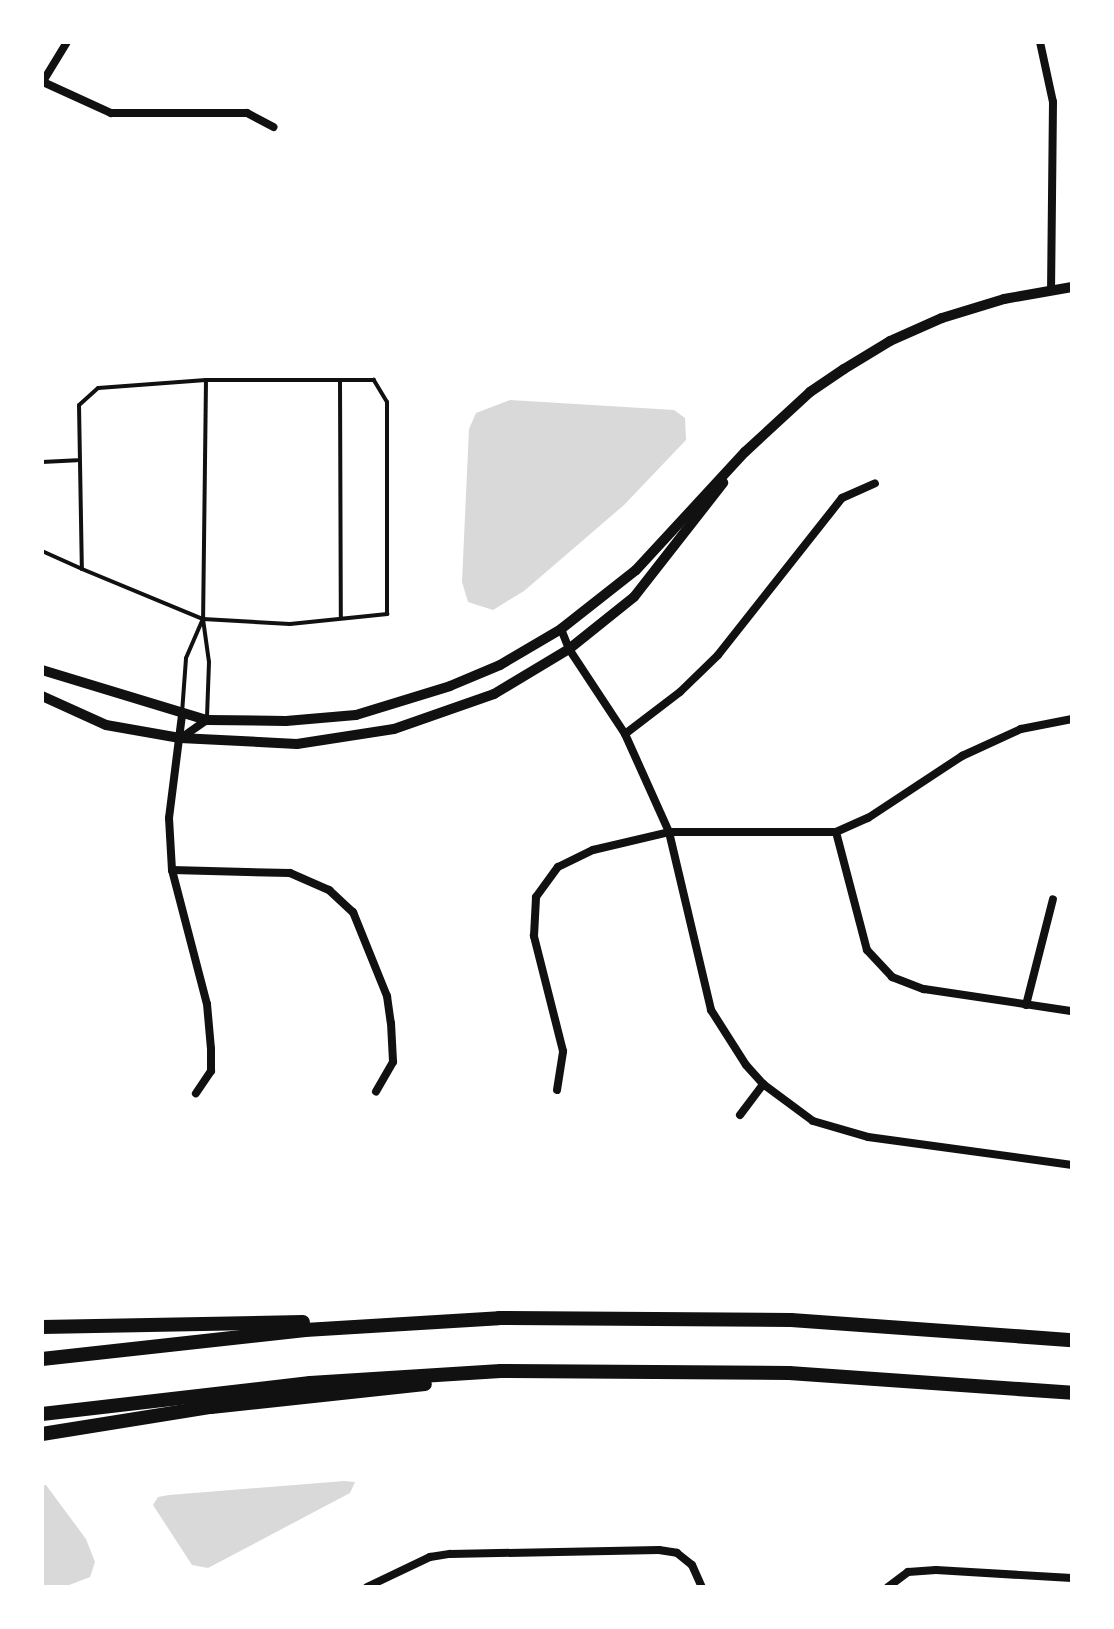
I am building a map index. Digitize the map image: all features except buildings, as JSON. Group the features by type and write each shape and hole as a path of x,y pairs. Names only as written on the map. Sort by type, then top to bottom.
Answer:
{"highway":[{"path":"42,1327 693,1317 791,1320 1072,1340"},
{"path":"42,1359 403,1322"},
{"path":"42,1434 114,1421 296,1397 597,1370"},
{"path":"42,1414 351,1380 597,1370 789,1373 1072,1393"}],"street":[{"path":"67,42 42,83 111,113 247,113 273,127"},
{"path":"1040,42 1048,67 1053,102 1051,290"},
{"path":"42,670 182,715 207,720 286,721 356,715 450,686 500,665 561,629 636,570 745,452 810,392 890,341 942,318 1004,299 1072,287"},
{"path":"42,696 106,725 180,738 297,744 394,729 494,694 569,649 634,597 703,513 745,452"},
{"path":"625,734 680,692 718,655 842,498 875,483"},
{"path":"561,629 569,649 625,734 669,832 711,1010 746,1065 763,1084 813,1121 868,1137 1072,1165"},
{"path":"182,715 169,818 172,870 207,1004 211,1071 196,1093"},
{"path":"557,1090 563,1051 534,936 536,897 558,867 593,850 669,832 836,832 868,818 962,756 1021,729 1072,719"},
{"path":"180,738 207,720"},
{"path":"836,832 867,950 892,977 924,989 1072,1011"},
{"path":"172,870 290,873 329,890 353,912 387,996 391,1023 393,1062 376,1092"},
{"path":"1026,1005 1053,899"},
{"path":"740,1115 763,1084"},
{"path":"374,1585 430,1557 450,1554 659,1550 677,1553 692,1565 702,1587"},
{"path":"888,1587 908,1572 936,1570 1072,1578"}],"lane":[{"path":"206,380 203,619 209,662 207,720"},
{"path":"42,551 82,569 203,619 290,624 387,614 387,402 374,380 206,380 98,388 79,405 77,460 82,569"},
{"path":"340,380 341,618"},
{"path":"42,462 77,460"},
{"path":"182,715 186,658 203,619"}],"shaded area":[{"path":"510,400 674,410 685,418 686,440 624,505 524,591 493,610 468,602 462,582 469,429 476,413"},
{"path":"355,1482 350,1493 208,1568 192,1565 153,1505 158,1497 169,1495"},
{"path":"46,1485 86,1539 95,1562 90,1577 64,1587 42,1587 42,1486"}]}
